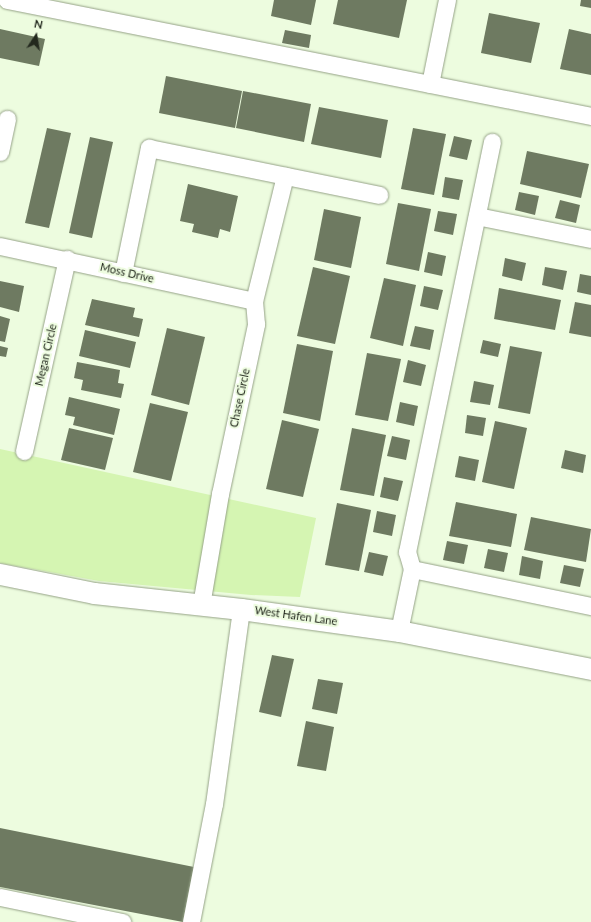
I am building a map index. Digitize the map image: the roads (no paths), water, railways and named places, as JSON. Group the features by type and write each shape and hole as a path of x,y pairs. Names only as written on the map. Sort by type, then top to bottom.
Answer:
{"main road":[{"name":"West Hafen Lane","path":"0,574 94,593 242,609 399,630 591,669"}],"street":[{"path":"8,0 591,116"},
{"path":"430,84 447,0"},
{"path":"0,152 7,119"},
{"path":"399,630 412,569 407,552 492,142"},
{"path":"123,273 149,148 379,195"},
{"name":"Chase Circle","path":"201,605 220,494 256,324 254,301 285,176"},
{"path":"477,216 591,239"},
{"name":"Moss Drive","path":"0,246 254,301"},
{"name":"Megan Circle","path":"24,451 67,260"},
{"path":"412,569 591,606"},
{"path":"191,922 214,804 242,609"},
{"path":"0,897 122,922"}]}
